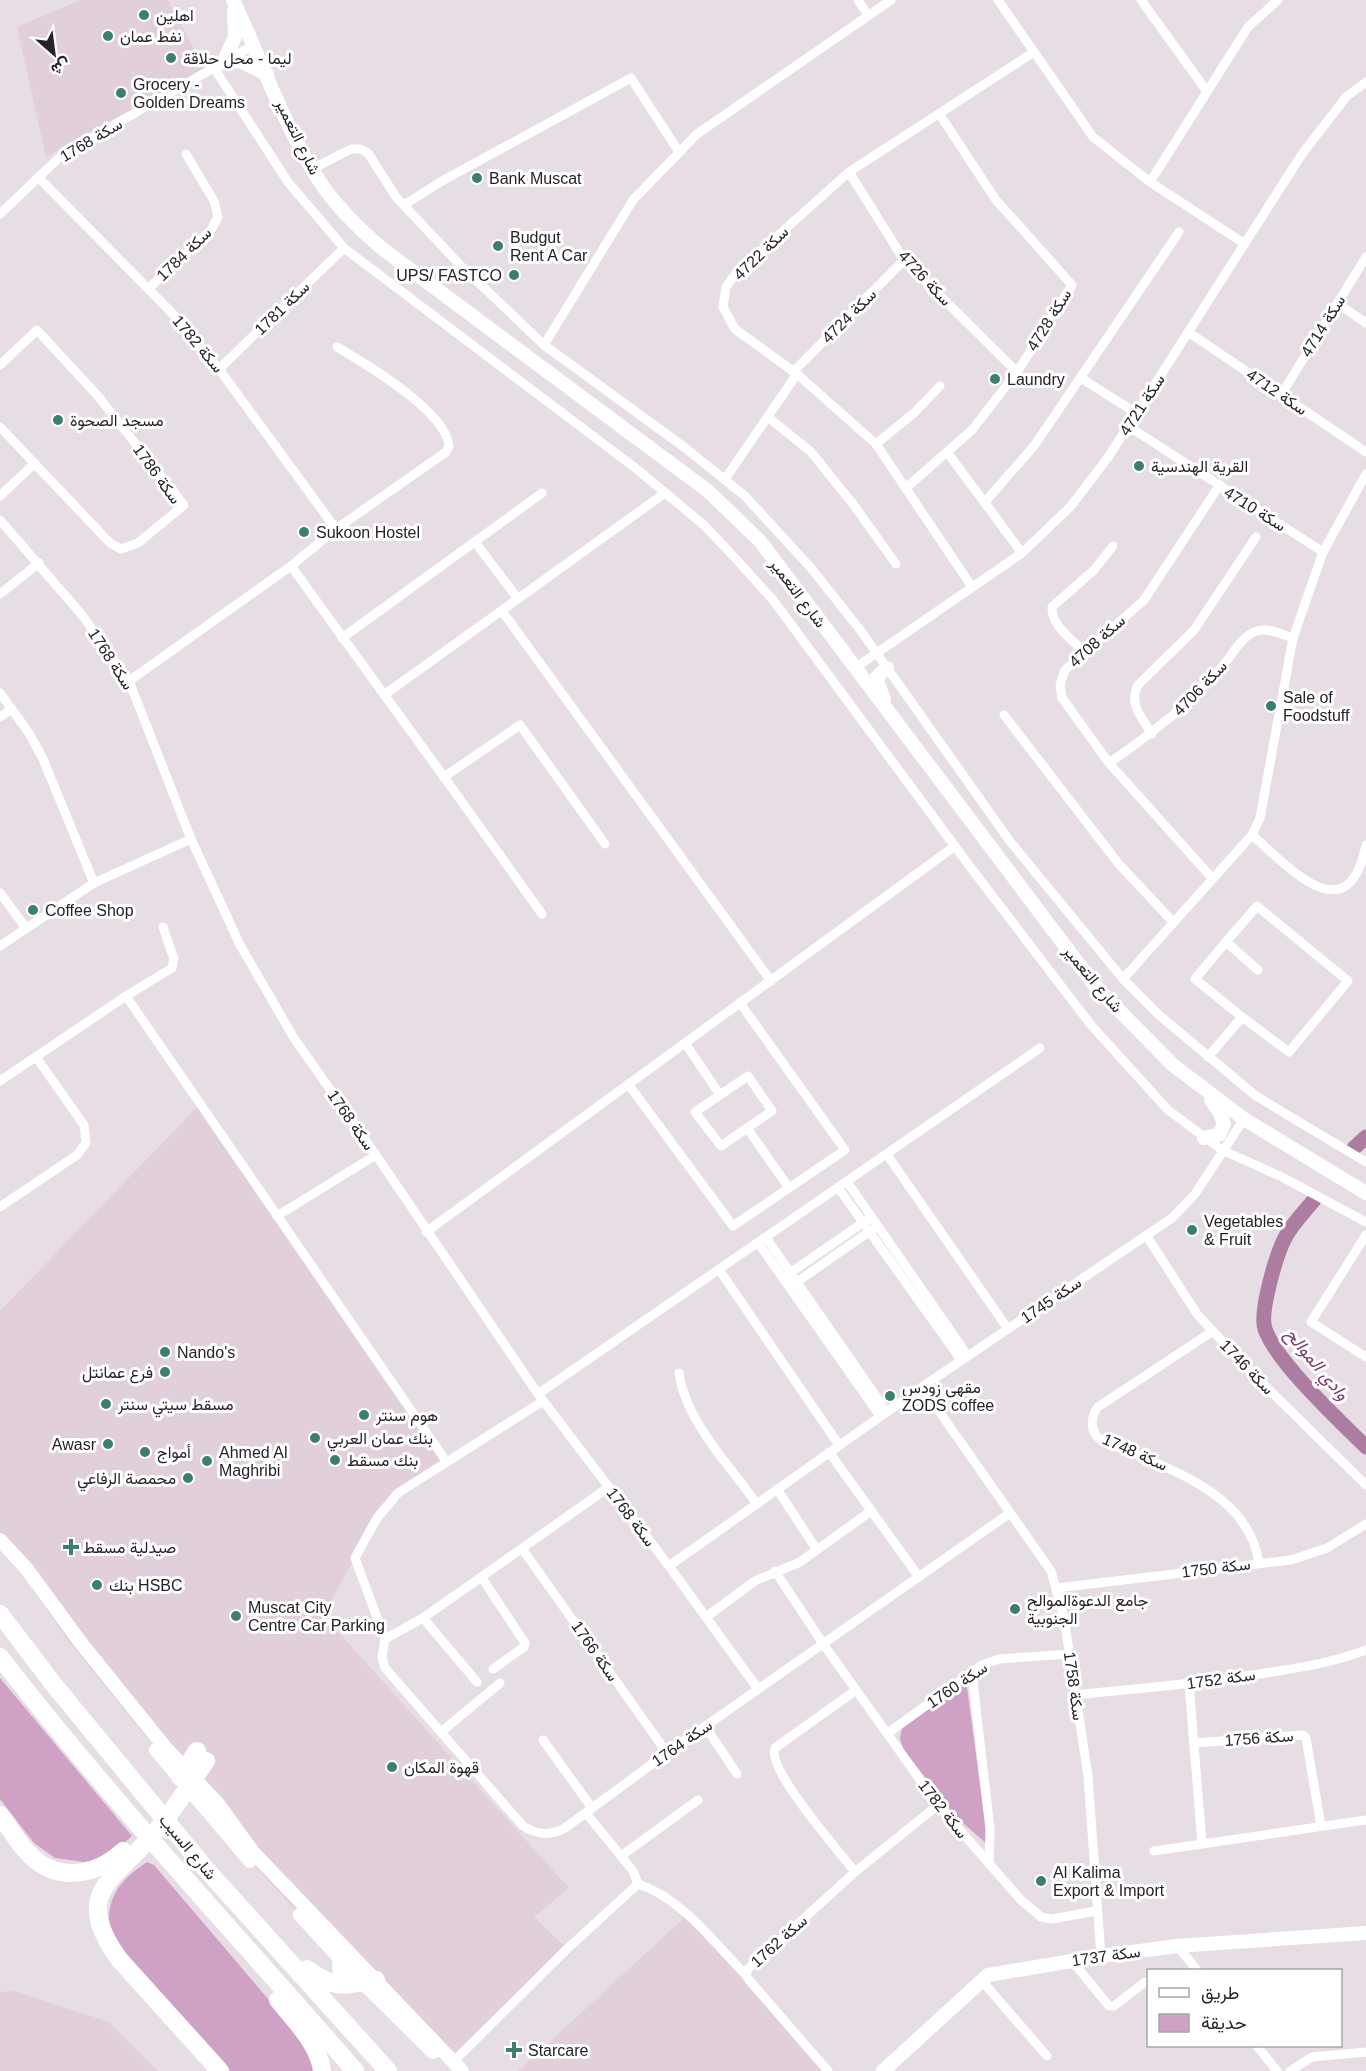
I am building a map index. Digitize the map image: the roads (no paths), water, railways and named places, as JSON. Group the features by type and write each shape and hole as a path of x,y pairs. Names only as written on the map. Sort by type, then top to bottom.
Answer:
{"highway":[{"name":"شارع السيب","path":"0,1614 204,1868 388,2071"},
{"name":"شارع السيب","path":"0,1657 60,1735 134,1824 212,1906 355,2071"},
{"path":"0,1672 22,1699 60,1735"},
{"path":"0,1815 30,1855 45,1867 68,1873 79,1873 103,1866 130,1845 201,1756 164,1821 106,1882 100,1900 99,1916 108,1943 220,2071"},
{"path":"212,1906 217,1919 307,2037 318,2056 321,2071"},
{"path":"277,1946 326,1983 339,1986 369,1981"},
{"path":"326,1983 338,1982 342,1978 341,1960"}],"main road":[{"name":"شارع التعمير","path":"233,0 312,169 350,220 384,250 708,491 760,541 1096,987 1173,1065 1244,1119 1366,1193"},
{"path":"218,66 235,37 233,0"},
{"path":"218,66 239,61 267,74"},
{"path":"885,708 876,678 887,668"},
{"path":"1201,1086 1220,1113 1224,1124 1219,1135 1204,1138"},
{"path":"0,1541 69,1642 192,1795 341,1960 369,1981"},
{"path":"0,1541 26,1568 81,1643 164,1746 219,1805 252,1851 369,1981 456,2068"},
{"name":"سكة 1737","path":"884,2071 988,1975 1177,1946 1366,1933"}],"street":[{"path":"858,0 868,15"},
{"path":"544,345 633,200 704,128 891,0"},
{"path":"998,0 1093,137 1150,182 1245,244"},
{"path":"1142,0 1206,90"},
{"path":"1150,182 1206,90 1248,27 1278,0"},
{"name":"سكة 1768","path":"0,214 63,153 254,45"},
{"name":"سكة 4722","path":"972,587 876,444 796,372 735,329 723,307 726,287 737,272 849,172 1034,52"},
{"path":"218,66 288,182 344,249 665,493 705,526 773,600 1091,1025 1168,1110 1222,1150 1282,1177 1366,1222"},
{"path":"404,205 442,181 631,78 680,152"},
{"name":"سكة 4721","path":"855,668 1022,553 1071,506 1128,426 1302,154 1346,97 1366,82"},
{"name":"سكة 4728","path":"907,487 972,430 1017,372 1072,285 996,200 940,115"},
{"path":"312,169 351,149 360,149 368,153 396,197 462,267 544,345 725,480 765,515 811,568 887,668 1009,840 1123,979 1208,1058 1256,1095 1366,1162"},
{"name":"سكة 1784","path":"149,288 210,230 218,217 214,201 186,154"},
{"name":"سكة 4726","path":"849,172 904,260 1017,372"},
{"name":"سكة 1782","path":"38,177 149,288 219,369 336,528"},
{"path":"985,502 1034,446 1179,232"},
{"name":"سكة 1781","path":"219,369 344,249"},
{"name":"سكة 4714","path":"1281,395 1366,257"},
{"name":"سكة 4724","path":"725,480 796,372 904,260"},
{"path":"1337,303 1366,323"},
{"name":"سكة 1786","path":"0,365 37,330 97,395 184,504 138,543 121,549 110,543 0,427"},
{"name":"سكة 4712","path":"1188,332 1366,452"},
{"path":"129,681 291,566 336,528 446,452 449,446 444,429 416,401 362,361 337,347"},
{"path":"1081,378 1136,413"},
{"path":"876,444 915,412 940,386"},
{"path":"768,417 811,452 853,504 896,564"},
{"name":"سكة 4710","path":"1128,426 1323,552"},
{"path":"947,452 1022,553"},
{"path":"0,496 35,463"},
{"path":"1123,979 1252,835 1260,818 1268,788 1293,638 1323,552 1366,474"},
{"name":"سكة 4708","path":"1212,878 1109,763 1062,698 1060,685 1065,670 1144,600 1219,486"},
{"path":"342,638 542,493"},
{"path":"384,695 665,493"},
{"name":"سكة 1768","path":"0,520 82,615 129,681 191,839 240,945 294,1038 540,1398 669,1566 758,1689"},
{"path":"1152,734 1134,704 1134,693 1138,685 1194,630 1256,537"},
{"path":"475,542 518,599"},
{"path":"1085,653 1057,624 1052,615 1052,607 1094,570 1113,546"},
{"path":"0,594 39,563"},
{"path":"291,566 542,914"},
{"path":"502,611 771,981"},
{"name":"سكة 4706","path":"1109,763 1152,734 1209,683 1245,638 1257,630 1270,631 1293,638"},
{"path":"0,693 29,733 43,759 94,883"},
{"path":"0,717 12,709"},
{"path":"1004,715 1118,862 1173,922"},
{"path":"444,777 520,725 605,844"},
{"path":"1252,835 1304,880 1321,890 1338,891 1350,883 1366,845"},
{"path":"0,946 94,883 191,839"},
{"path":"426,1232 955,846"},
{"path":"0,892 26,928"},
{"path":"1257,906 1348,981 1289,1052 1242,1017 1195,979 1257,906"},
{"path":"0,1080 172,968 174,959 163,927"},
{"path":"1226,942 1258,970"},
{"path":"126,996 446,1461"},
{"path":"628,1084 733,1226 845,1150 740,1003"},
{"path":"1208,1058 1242,1017"},
{"path":"685,1043 720,1095"},
{"path":"609,1487 482,1578 423,1618 385,1639 355,1558 377,1518 392,1499 888,1156 1040,1048"},
{"path":"0,1207 77,1155 86,1143 84,1125 36,1057"},
{"path":"748,1076 771,1111 747,1128 721,1146 695,1112 748,1076"},
{"name":"سكة 1745","path":"669,1566 921,1387 1172,1218 1188,1202 1244,1119"},
{"path":"747,1128 789,1188"},
{"path":"277,1216 376,1155"},
{"path":"888,1156 1008,1329"},
{"path":"848,1183 964,1358"},
{"path":"839,1189 964,1358"},
{"path":"787,1276 872,1217"},
{"path":"793,1285 878,1226"},
{"name":"سكة 1746","path":"1146,1235 1197,1314 1366,1485"},
{"path":"1366,1235 1311,1322 1366,1358"},
{"path":"763,1242 884,1414"},
{"path":"720,1271 840,1445"},
{"name":"سكة 1748","path":"1213,1331 1098,1407 1094,1413 1092,1425 1100,1439 1174,1470 1220,1498 1246,1525 1254,1539 1259,1563"},
{"path":"679,1374 681,1392 690,1411 757,1504"},
{"name":"سكة 1758","path":"921,1387 1052,1571 1069,1654 1088,1776 1101,1956"},
{"path":"829,1452 919,1577"},
{"path":"777,1489 817,1550"},
{"path":"706,1617 755,1581 800,1562 871,1511"},
{"name":"سكة 1764","path":"385,1639 382,1657 385,1668 523,1826 532,1832 549,1834 558,1832 705,1726 1010,1513"},
{"name":"سكة 1750","path":"1057,1588 1309,1555 1343,1540 1366,1524"},
{"name":"سكة 1766","path":"523,1550 668,1753"},
{"name":"سكة 1782","path":"775,1571 824,1645 938,1805 1020,1899 1041,1917 1052,1918 1096,1911"},
{"path":"482,1578 525,1643 524,1647 493,1669"},
{"path":"423,1618 477,1682"},
{"name":"سكة 1752","path":"1074,1695 1189,1684 1317,1665 1366,1650"},
{"name":"سكة 1760","path":"888,1733 982,1665 999,1659 1069,1654"},
{"path":"972,1672 990,1829 989,1864"},
{"path":"441,1732 500,1683"},
{"path":"1189,1684 1202,1844"},
{"path":"855,1872 790,1789 775,1764 772,1754 775,1748 856,1690"},
{"path":"705,1726 737,1774"},
{"name":"سكة 1756","path":"1194,1743 1303,1735 1306,1738 1321,1826"},
{"path":"543,1740 589,1810 633,1870 638,1884"},
{"path":"621,1856 698,1800"},
{"name":"سكة 1762","path":"828,2071 746,1976 748,1969 855,1872 938,1805"},
{"path":"1154,1851 1366,1821"},
{"path":"638,1884 655,1889 679,1907 746,1976"},
{"path":"456,2068 567,1949 638,1884"},
{"path":"1177,1946 1195,1969"},
{"path":"1072,1961 1109,2006 1114,2006 1145,1982"},
{"path":"982,1981 1047,2056"},
{"path":"1258,2047 1277,2071"},
{"path":"1290,2071 1312,2057 1366,2052"}],"waterway":[{"name":"وادي الموالح","path":"1354,1148 1366,1137"},
{"name":"وادي الموالح","path":"1314,1200 1289,1231 1282,1244 1264,1310 1265,1329 1272,1343 1295,1374 1366,1447"}],"place":[{"name":"اهلين","path":"144,15"},
{"name":"نفط عمان","path":"108,36"},
{"name":"ليما - محل حلاقة","path":"171,58"},
{"name":"Grocery - Golden Dreams","path":"121,93"},
{"name":"Bank Muscat","path":"477,178"},
{"name":"Budgut Rent A Car","path":"498,246"},
{"name":"UPS/ FASTCO","path":"514,275"},
{"name":"Laundry","path":"995,379"},
{"name":"مسجد الصحوة","path":"58,420"},
{"name":"القرية الهندسية","path":"1139,466"},
{"name":"Sukoon Hostel","path":"304,532"},
{"name":"Sale of Foodstuff","path":"1271,706"},
{"name":"Coffee Shop","path":"33,910"},
{"name":"Vegetables & Fruit","path":"1192,1230"},
{"name":"Nando's","path":"165,1352"},
{"name":"فرع عمانتل","path":"165,1372"},
{"name":"مقهى زودس ZODS coffee","path":"890,1396"},
{"name":"مسقط سيتي سنتر","path":"106,1404"},
{"name":"هوم سنتر","path":"364,1415"},
{"name":"بنك عمان العربي","path":"315,1438"},
{"name":"Awasr","path":"108,1444"},
{"name":"أمواج","path":"145,1452"},
{"name":"بنك مسقط","path":"335,1460"},
{"name":"Ahmed Al Maghribi","path":"207,1461"},
{"name":"محمصة الرفاعي","path":"188,1478"},
{"name":"صيدلية مسقط","path":"71,1547"},
{"name":"بنك HSBC","path":"97,1585"},
{"name":"جامع الدعوةالموالح الجنوبية","path":"1015,1609"},
{"name":"Muscat City Centre Car Parking","path":"236,1616"},
{"name":"قهوة المكان","path":"392,1767"},
{"name":"Al Kalima Export & Import","path":"1041,1881"},
{"name":"Starcare","path":"514,2050"}]}
